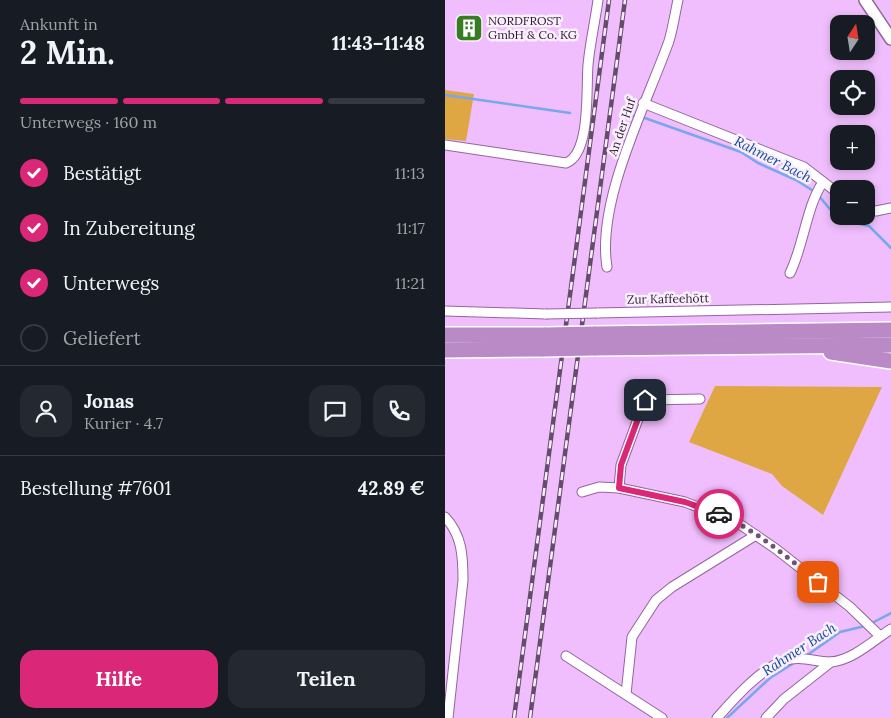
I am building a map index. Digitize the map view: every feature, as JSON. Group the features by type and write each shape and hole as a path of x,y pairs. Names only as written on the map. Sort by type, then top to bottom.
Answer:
{"highway":[{"path":"445,350 545,342 891,330"},
{"path":"445,335 545,342"},
{"path":"594,341 785,346 891,345"},
{"path":"785,346 891,361"}],"main road":[{"path":"865,0 891,39"}],"street":[{"path":"445,145 566,163 571,161 577,154 585,125 588,65 598,0"},
{"name":"An der Huf","path":"607,267 605,253 609,217 619,173 642,107 669,39 678,0"},
{"path":"642,107 804,167 821,185 830,190"},
{"path":"790,272 798,257 821,185"},
{"path":"875,211 891,208"},
{"name":"Zur Kaffeehött","path":"445,311 546,314 891,307"},
{"path":"619,488 621,465 645,400 700,399"},
{"path":"582,492 599,487 619,488 710,510 738,523 756,535 878,633"},
{"path":"445,517 455,528 463,558 463,580 448,718"},
{"path":"626,694 632,637 648,610 665,592 756,535"},
{"path":"766,718 784,699 831,662 850,656 878,633 891,629"},
{"path":"566,656 662,718"},
{"path":"717,718 764,673 783,661 794,659 831,662"}],"shaded area":[{"path":"445,90 474,94 466,141 445,139"},
{"path":"715,386 882,387 823,515 782,486 772,474 689,442"}],"waterway":[{"name":"Rahmer Bach","path":"445,95 570,113"},
{"name":"Rahmer Bach","path":"629,116 637,116"},
{"name":"Rahmer Bach","path":"642,117 741,152 758,163 796,180 815,192"},
{"name":"Rahmer Bach","path":"819,196 838,219 869,226 891,248"},
{"name":"Rahmer Bach","path":"870,624 891,613"},
{"name":"Rahmer Bach","path":"806,656 840,632 865,626"},
{"name":"Rahmer Bach","path":"727,718 770,678 797,661"}],"railway":[{"path":"514,718 609,0"},
{"path":"530,718 625,0"}],"way so far":[{"path":"719,514 738,523 756,535 818,582"}],"place":[{"name":"NORDFROST GmbH & Co. KG","path":"469,28"}],"route":[{"path":"645,400 621,465 619,488 685,502 719,514"}]}
